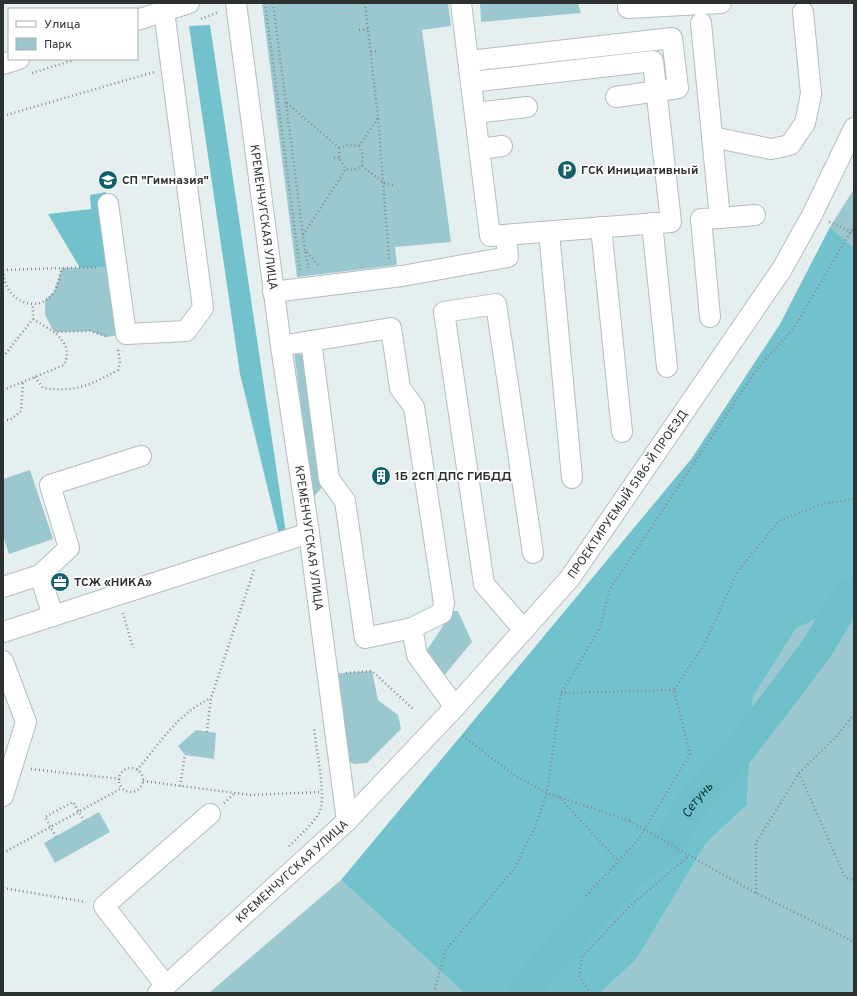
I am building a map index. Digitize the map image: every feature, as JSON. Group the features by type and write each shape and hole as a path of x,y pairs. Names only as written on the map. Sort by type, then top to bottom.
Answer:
{"street":[{"name":"КРЕМЕНЧУГСКАЯ УЛИЦА","path":"162,989 347,821 309,533 281,346 236,3"},
{"path":"462,3 490,236 755,215"},
{"path":"628,3 628,8 715,3"},
{"path":"138,20 164,11 193,12"},
{"path":"108,204 117,267 121,335 186,330 203,308 164,11"},
{"path":"712,137 770,149 790,145 805,123 811,94 803,12"},
{"path":"701,23 712,137 710,317"},
{"path":"468,61 672,38 678,88 616,96"},
{"path":"471,82 653,61 656,91 667,367"},
{"path":"3,64 22,67"},
{"path":"475,113 527,107"},
{"name":"ПРОЕКТИРУЕМЫЙ 5186-Й ПРОЕЗД","path":"347,821 455,707 570,578 782,269 812,215 854,128"},
{"path":"480,148 502,146"},
{"path":"601,227 622,432"},
{"path":"549,232 572,478"},
{"path":"274,292 303,290 402,276 508,257 506,235"},
{"path":"524,630 484,584 444,312 496,304 533,553"},
{"path":"281,346 311,341 391,328 400,388 414,407 444,603 442,613 412,628 365,638 345,502 329,479 311,341"},
{"path":"3,587 40,575 69,548 50,485 140,456"},
{"path":"3,632 309,533"},
{"path":"40,575 53,616"},
{"path":"412,628 417,655 455,707"},
{"path":"3,661 26,722 3,796"},
{"path":"162,989 104,906 210,814"}],"path":[{"path":"265,3 303,290"},
{"path":"273,3 305,250 320,268"},
{"path":"364,3 378,118 389,265"},
{"path":"193,12 222,11 222,19"},
{"path":"358,30 368,29"},
{"path":"371,52 378,51"},
{"path":"22,67 70,60"},
{"path":"3,116 172,67"},
{"path":"286,102 339,148 339,158 346,168 354,170 362,166"},
{"path":"359,146 378,118"},
{"path":"339,148 348,145 359,146"},
{"path":"359,146 363,155 362,166"},
{"path":"334,158 339,158"},
{"path":"362,166 384,183 393,185"},
{"path":"303,236 346,168"},
{"path":"812,215 852,232"},
{"path":"434,993 445,951 514,868 535,827 547,793 562,693 600,628 610,589 757,369 794,328 852,232 854,226"},
{"path":"62,268 54,292 45,300 33,305 21,301 12,294 5,282 3,270 62,268 117,267"},
{"path":"3,357 33,319 33,305"},
{"path":"3,390 64,365 68,357 65,342 54,332 33,319"},
{"path":"35,377 43,388 64,391 91,385 118,370 120,361 121,335 106,337 90,331 54,332"},
{"path":"3,420 10,420 21,411 23,382"},
{"path":"586,896 638,840 690,754 674,690 705,643 738,570 779,521 822,504 854,500"},
{"path":"207,732 211,698 258,560 256,550"},
{"path":"117,596 133,648"},
{"path":"328,674 372,671 413,709"},
{"path":"562,693 674,690"},
{"path":"137,770 181,718 195,705 211,698"},
{"path":"756,893 756,843 799,773 835,738 854,714"},
{"path":"284,851 308,828 321,809 321,792 313,722"},
{"path":"463,736 514,775 547,793 630,821 756,893 854,942"},
{"path":"180,786 185,755"},
{"path":"12,767 120,779"},
{"path":"128,769 137,770 143,776 142,785 135,791 130,792 122,788 120,779 121,775 128,769"},
{"path":"799,773 845,877 854,881"},
{"path":"143,781 251,795 321,792"},
{"path":"3,853 122,788"},
{"path":"559,797 618,861"},
{"path":"56,837 45,816 73,802 84,821"},
{"path":"591,993 579,976 582,957 630,906 689,856"},
{"path":"3,888 104,906"}],"green space":[{"path":"262,3 448,3 451,26 422,30 451,242 395,247 397,265 297,277"},
{"path":"480,3 578,3 581,13 481,22"},
{"path":"854,189 854,248 830,227"},
{"path":"117,267 126,334 106,337 90,331 54,332 45,315 45,300 54,292 62,268"},
{"path":"294,352 313,360 329,479 313,498"},
{"path":"30,470 53,539 9,554 3,536 3,479"},
{"path":"854,600 854,993 600,993 636,960 707,842 747,805 753,697 796,629"},
{"path":"448,611 458,611 472,642 442,678 425,653 443,626"},
{"path":"372,671 378,700 398,715 401,729 367,763 354,764 339,757 328,674"},
{"path":"196,730 216,733 214,759 185,755 178,746"},
{"path":"99,812 110,832 55,863 44,843"},
{"path":"341,880 464,993 209,993"}],"shaded area":[{"path":"210,25 287,540 280,539 240,374 189,26"},
{"path":"106,192 117,267 80,268 48,214 91,209 90,195"},
{"path":"830,227 854,248 854,600 796,629 753,697 747,805 707,842 636,960 600,993 464,993 341,880 692,458 780,324"}],"waterway":[{"name":"Сетунь","path":"524,993 539,971 631,873 668,844 693,802 733,758 781,696 817,648 844,603 854,592"}],"place":[{"name":"ГСК Инициативный","path":"567,170"},
{"name":"СП \"Гимназия\"","path":"108,180"},
{"name":"1Б 2СП ДПС ГИБДД","path":"381,476"},
{"name":"ТСЖ «НИКА»","path":"60,582"}]}
